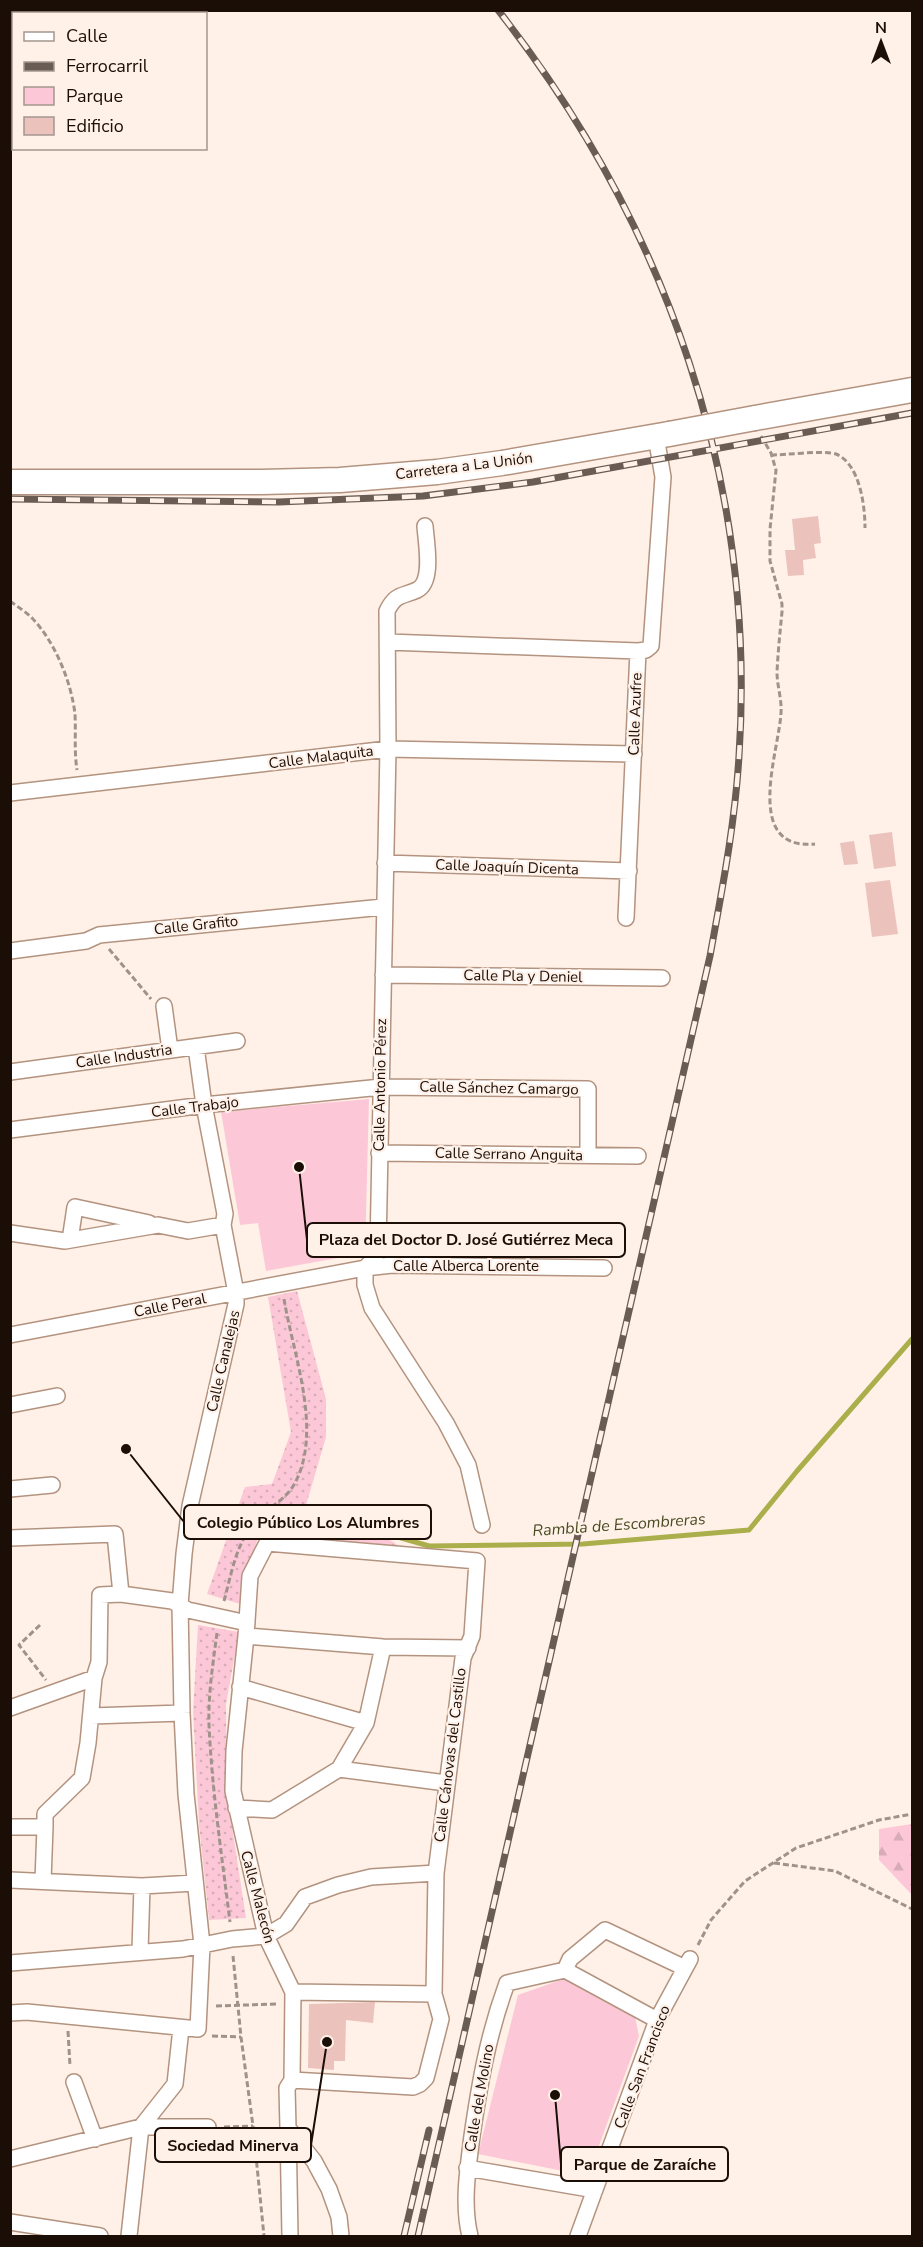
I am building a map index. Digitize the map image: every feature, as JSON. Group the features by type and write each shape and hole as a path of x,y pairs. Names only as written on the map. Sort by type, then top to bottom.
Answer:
{"main road":[{"name":"Carretera a La Unión","path":"10,482 340,480 480,466 912,390"}],"street":[{"path":"638,651 646,650 651,646 653,639 663,477 662,435"},
{"name":"Calle Antonio Pérez","path":"365,1268 374,1260 378,1249 388,749 387,611 393,600 404,593 418,590 425,584 428,573 425,526"},
{"name":"Calle Azufre","path":"388,642 638,651 626,918"},
{"name":"Calle Malaquita","path":"10,793 388,749 634,754"},
{"name":"Calle Joaquín Dicenta","path":"385,863 628,870"},
{"name":"Calle Grafito","path":"10,951 86,941 99,934 384,907"},
{"name":"Calle Pla y Deniel","path":"383,975 662,978"},
{"path":"158,1003 170,1050"},
{"name":"Calle Industria","path":"10,1072 237,1041"},
{"name":"Calle Canalejas","path":"180,1605 190,1506 236,1304 223,1225 225,1214 204,1105 196,1047"},
{"name":"Calle Trabajo","path":"10,1130 204,1105 381,1087"},
{"name":"Calle Sánchez Camargo","path":"381,1087 588,1089 588,1155"},
{"name":"Calle Serrano Anguita","path":"379,1153 638,1156"},
{"path":"70,1240 75,1207 188,1231 223,1225"},
{"path":"10,1233 65,1241 158,1225"},
{"name":"Calle Alberca Lorente","path":"365,1268 392,1265 604,1268"},
{"path":"365,1268 365,1285 372,1308 446,1424 468,1465 482,1525"},
{"name":"Calle Peral","path":"10,1335 365,1268"},
{"path":"10,1405 57,1396"},
{"path":"10,1489 52,1485"},
{"path":"10,1538 114,1534 121,1594"},
{"name":"Calle Malecón","path":"267,1543 250,1576 247,1629 234,1751 233,1791 266,1936 293,1992 292,2080 287,2088 290,2236"},
{"name":"Calle Cánovas del Castillo","path":"267,1543 477,1561 472,1636 463,1658 436,1873 434,1994 441,2019 426,2079 413,2087 292,2080"},
{"path":"43,1881 45,1814 82,1778 94,1678 99,1662 100,1595 121,1594 172,1601 188,1610 247,1629 383,1647 468,1648"},
{"path":"10,2013 27,2012 181,2028 203,2033 202,1946 186,1794 180,1605"},
{"path":"236,1808 272,1810 339,1769 366,1723 383,1647"},
{"path":"10,1708 94,1678"},
{"path":"240,1687 366,1723"},
{"path":"91,1716 182,1713"},
{"path":"339,1769 446,1783"},
{"path":"10,1827 45,1827"},
{"path":"10,1963 183,1949 232,1939 266,1936 286,1924 305,1897 371,1877 436,1873"},
{"path":"10,1880 142,1886 195,1883"},
{"path":"140,1951 142,1886"},
{"path":"657,2020 565,1970 570,1959 605,1930 687,1964"},
{"name":"Calle San Francisco","path":"578,2236 657,2020 687,1964"},
{"name":"Calle del Molino","path":"470,2236 467,2225 467,2168 481,2073 496,2013 507,1983 565,1970"},
{"path":"293,1992 434,1994"},
{"path":"129,2236 141,2127 175,2084 181,2028"},
{"path":"72,2076 95,2139"},
{"path":"10,2159 141,2127 211,2127"},
{"path":"288,2128 314,2161 329,2189 339,2217 341,2236"},
{"path":"467,2168 595,2190"},
{"path":"10,2222 90,2236"}],"path":[{"path":"755,418 776,470 770,530 770,561 782,612 777,672 782,713 769,786 772,818 777,829 792,843 815,844"},
{"path":"771,455 835,454 847,461 860,486 865,511 865,528"},
{"path":"10,601 32,618 51,643 66,679 75,714 77,770"},
{"path":"102,941 158,1003"},
{"path":"40,1625 19,1645 50,1684"},
{"path":"687,1964 711,1920 745,1881 796,1848 879,1820 912,1814"},
{"path":"773,1863 835,1871 912,1909"},
{"path":"208,2006 277,2004"},
{"path":"68,2027 72,2076"},
{"path":"203,2033 241,2037"},
{"path":"211,2127 253,2126"}],"green space":[{"path":"369,1099 365,1253 266,1271 258,1223 240,1225 221,1112"},
{"path":"297,1291 326,1399 326,1437 302,1519 350,1520 383,1535 400,1547 258,1537 240,1604 207,1594 245,1487 272,1484 291,1432 268,1297"},
{"path":"198,1625 239,1632 226,1704 227,1794 246,1918 209,1920 199,1824 193,1712"},
{"path":"912,1824 912,1895 879,1860 879,1829"},
{"path":"566,1978 635,2017 639,2036 588,2176 478,2154 518,1995"}],"building":[{"path":"818,516 821,543 814,544 816,558 803,560 804,575 788,576 785,550 795,550 792,519"},
{"path":"892,832 896,866 874,869 869,835"},
{"path":"854,841 858,864 844,865 840,843"},
{"path":"890,880 898,934 872,937 865,883"},
{"path":"375,2002 373,2023 346,2020 345,2061 334,2061 334,2070 308,2068 309,2004"}],"waterway":[{"name":"Rambla de Escombreras","path":"249,1531 307,1514 355,1515 391,1535 429,1546 583,1544 749,1530 912,1339"}],"railway":[{"path":"418,2236 710,956 731,832 739,756 741,654 733,554 715,456 689,361 653,268 609,179 558,93 498,10"},
{"path":"10,499 279,502 423,496 533,482 912,413"},
{"path":"404,2236 429,2130"}],"place":[{"name":"Plaza del Doctor D. José Gutiérrez Meca","path":"299,1167"},
{"name":"Colegio Público Los Alumbres","path":"126,1449"},
{"name":"Sociedad Minerva","path":"327,2042"},
{"name":"Parque de Zaraíche","path":"555,2095"}]}
